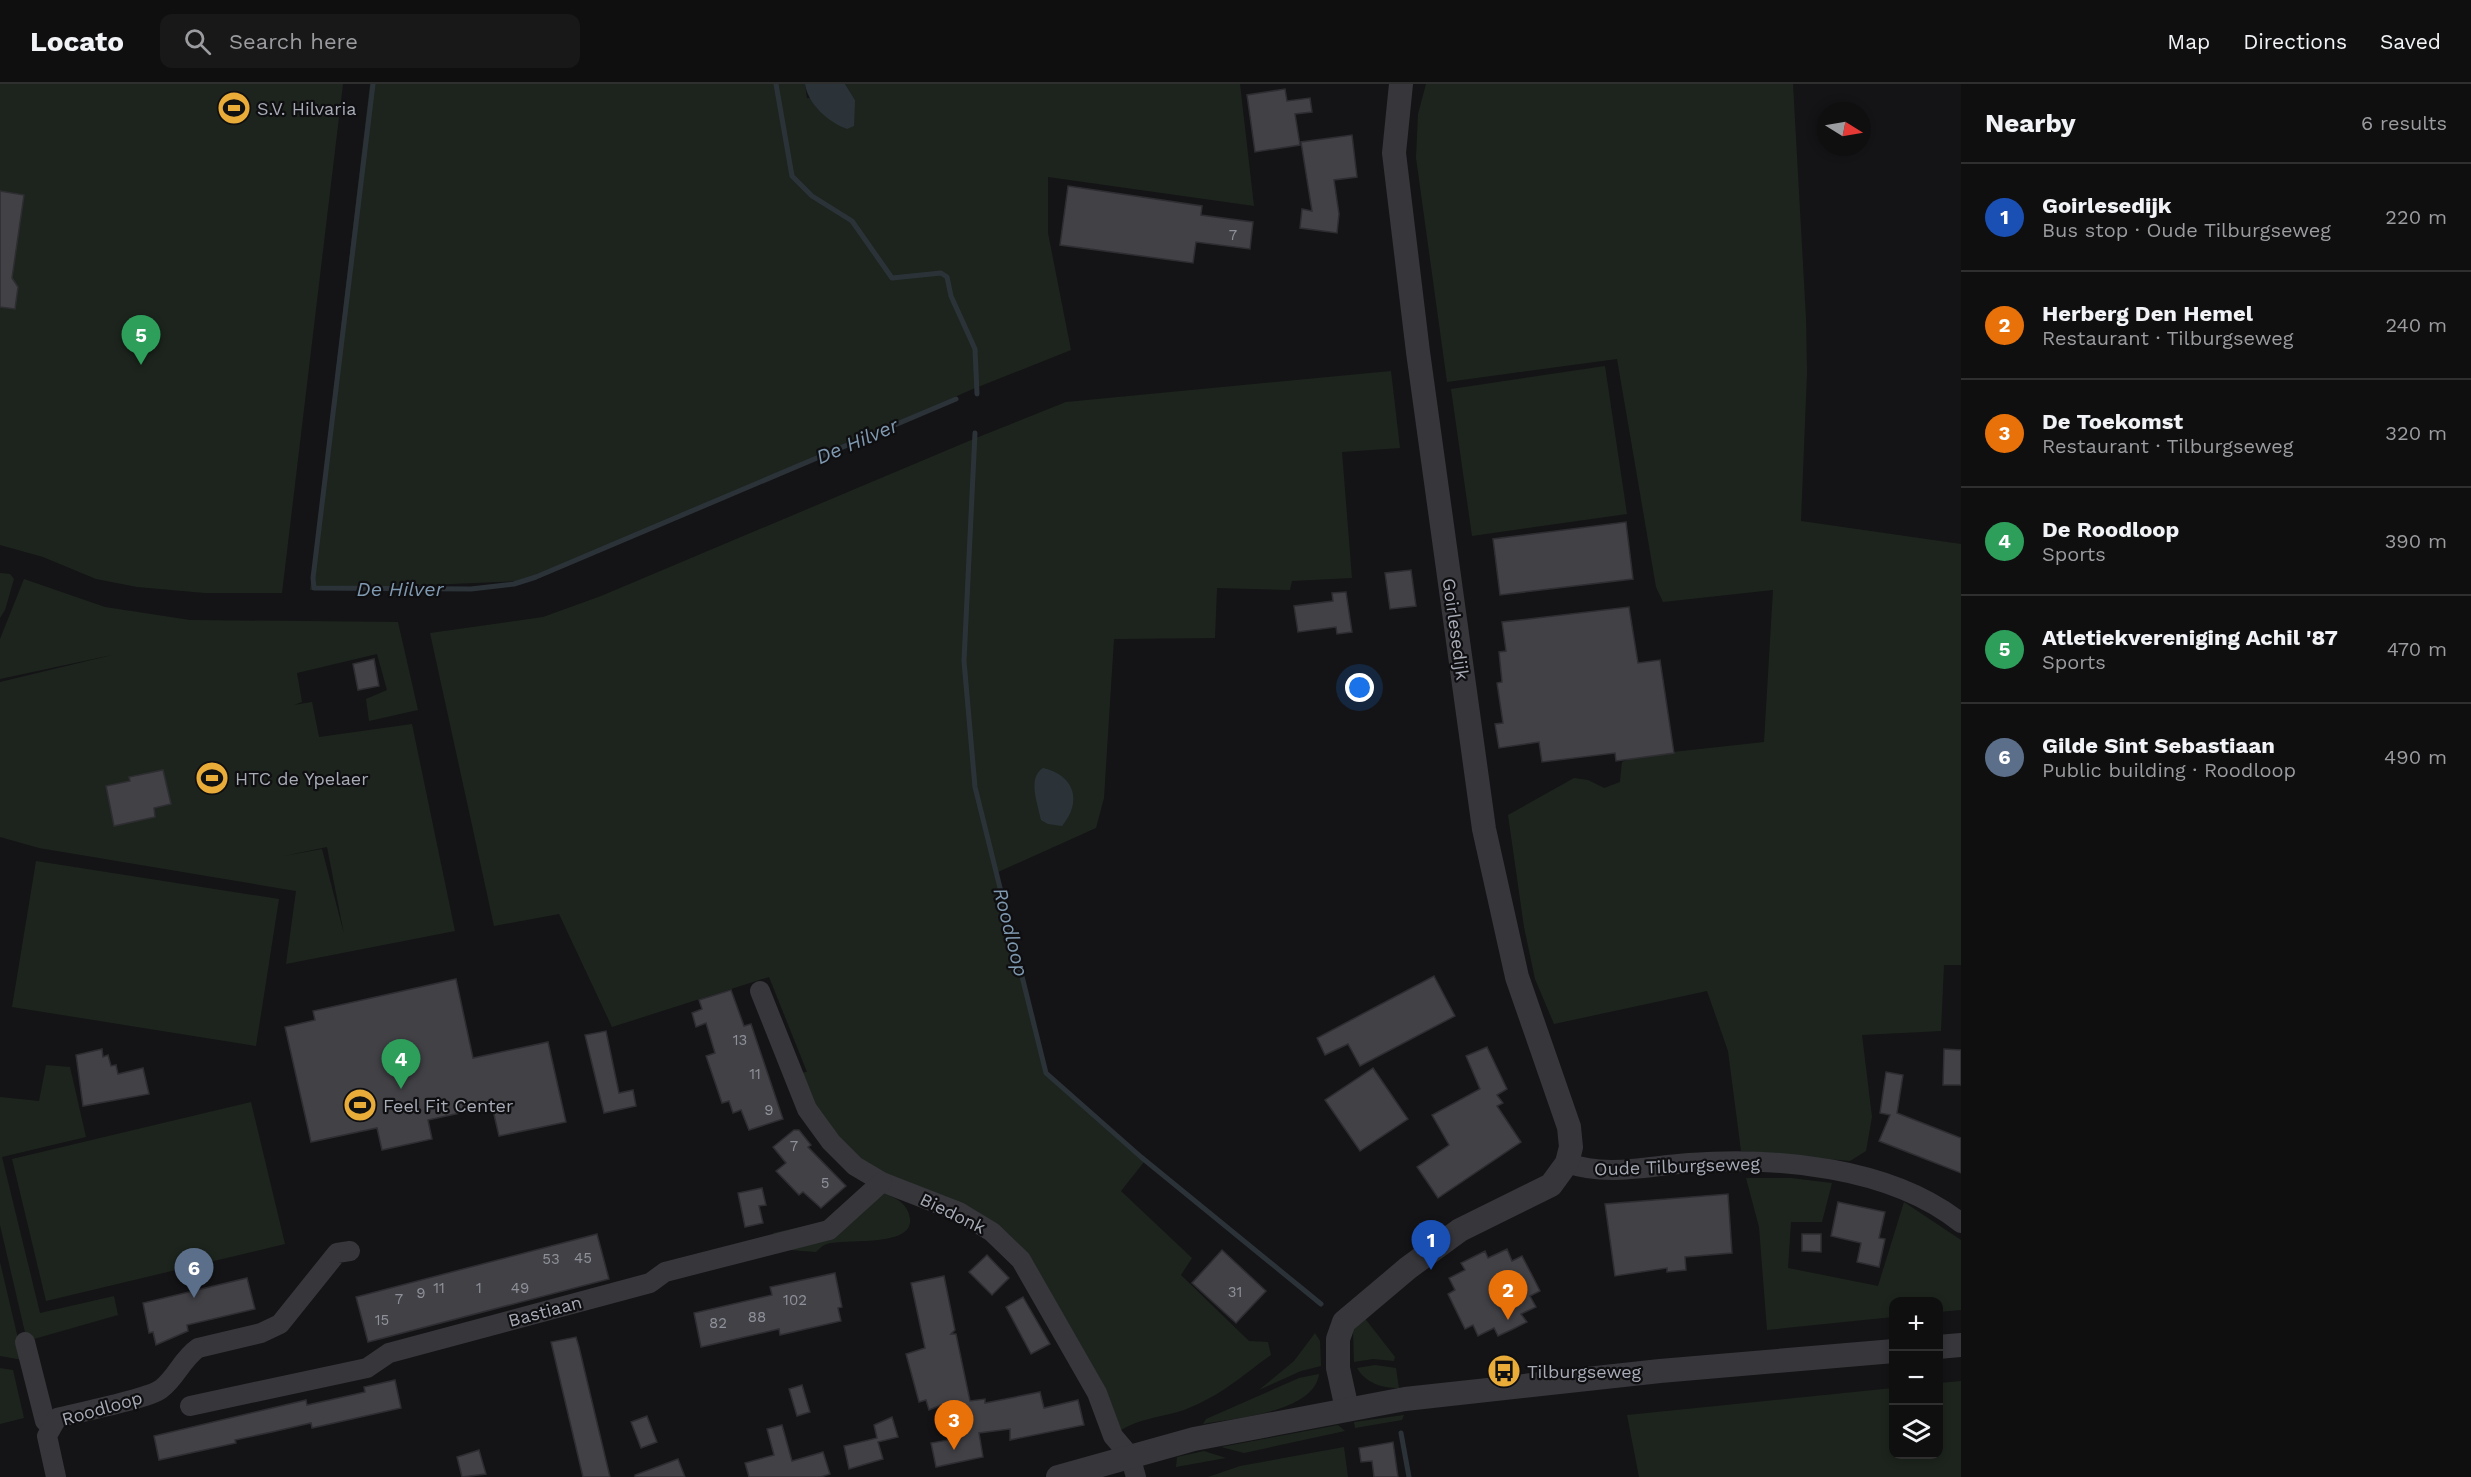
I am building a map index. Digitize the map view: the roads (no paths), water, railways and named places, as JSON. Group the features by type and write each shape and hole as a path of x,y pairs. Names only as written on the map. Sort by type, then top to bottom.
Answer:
{"street":[{"name":"Goirlesedijk","path":"1401,84 1394,153 1418,352 1484,829 1517,977 1569,1127 1571,1147 1567,1163"},
{"name":"Biedonk","path":"760,991 807,1108 831,1143 855,1166 882,1182 959,1212 1008,1244 1021,1260 1097,1393 1113,1436 1133,1466"},
{"name":"Oude Tilburgseweg","path":"1347,1409 1338,1368 1338,1339 1344,1322 1408,1268 1460,1230 1551,1185 1567,1163 1585,1169 1610,1171 1689,1163 1749,1161 1817,1167 1893,1187 1925,1200 1961,1222"},
{"name":"Bastiaan","path":"190,1406 367,1368 389,1353 650,1283 665,1272 829,1230 882,1182"},
{"name":"Roodloop","path":"56,1477 47,1436 50,1426 57,1418 157,1392 170,1380 189,1354 198,1348 272,1329 292,1313 337,1253 350,1251"},
{"name":"Roodloop","path":"25,1342 45,1420 50,1426"},
{"path":"1943,1347 1961,1345"},
{"path":"1059,1477 1133,1466 1194,1439 1347,1409 1503,1388 1889,1351"}],"waterway":[{"name":"De Hilver","path":"373,84 313,578 314,588 471,589 514,584 536,577 956,399"},
{"name":"Roodloop","path":"776,84 792,176 812,196 852,221 892,278 941,273 947,277 951,296 975,349 977,394"},
{"name":"Roodloop","path":"975,433 964,661 975,787 1046,1073 1141,1157 1321,1304"},
{"name":"Roodloop","path":"1401,1433 1409,1477"}],"place":[{"name":"S.V. Hilvaria","path":"234,108"},
{"name":"Atletiekvereniging Achil '87","path":"141,365"},
{"name":"HTC de Ypelaer","path":"212,778"},
{"name":"De Roodloop","path":"401,1089"},
{"name":"Feel Fit Center","path":"360,1105"},
{"name":"Goirlesedijk","path":"1431,1270"},
{"name":"Gilde Sint Sebastiaan","path":"194,1298"},
{"name":"Herberg Den Hemel","path":"1508,1320"},
{"name":"Tilburgseweg","path":"1504,1371"},
{"name":"De Toekomst","path":"954,1450"}]}
